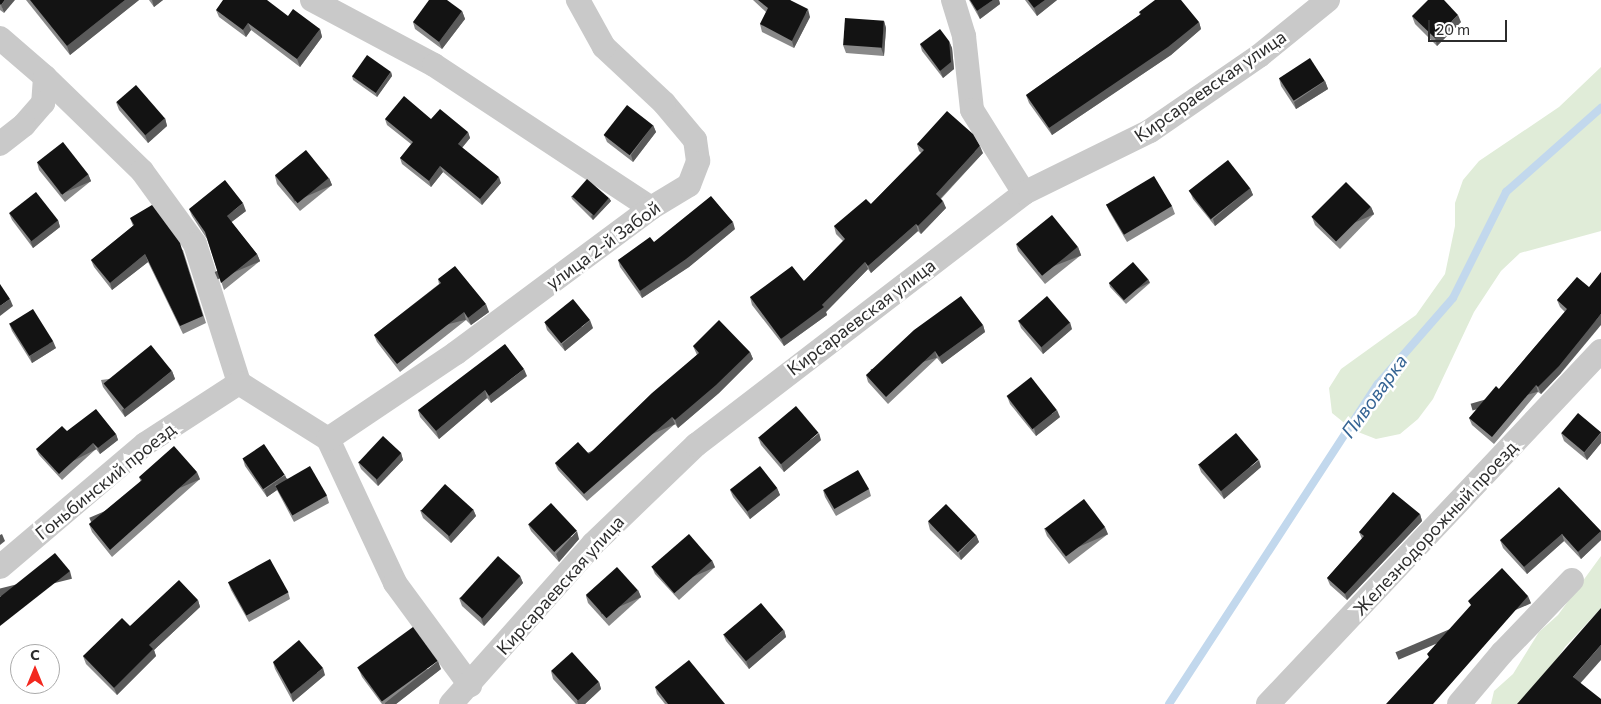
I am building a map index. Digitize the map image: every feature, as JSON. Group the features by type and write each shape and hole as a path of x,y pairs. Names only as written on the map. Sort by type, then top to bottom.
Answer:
{"street":[{"path":"312,0 434,65 651,208"},
{"name":"улица 2-й Забой","path":"328,439 456,353 651,208 689,185 698,160 694,140 664,103 604,47 578,0"},
{"path":"954,0 964,36 972,110 1024,193"},
{"name":"Кирсараевская улица","path":"451,704 470,685 593,544 696,445 1024,193 1150,131 1259,56 1328,0"},
{"path":"0,38 45,77 142,171 195,244 239,383 328,439 395,584 470,685"},
{"path":"0,144 24,125 43,103 45,77"},
{"name":"Железнодорожный проезд","path":"1268,704 1601,351"},
{"name":"Гоньбинский проезд","path":"0,567 145,444 239,383"},
{"path":"1459,704 1572,580"}],"green space":[{"path":"1601,67 1601,231 1520,253 1501,271 1474,312 1433,399 1418,419 1400,434 1376,439 1353,430 1332,413 1329,388 1341,369 1416,315 1445,274 1455,226 1455,203 1463,180 1479,161 1559,107"},
{"path":"1601,556 1601,608 1565,647 1526,704 1491,704 1494,691 1513,674 1539,632 1558,615"}],"building":[{"path":"30,0 125,0 67,46"},
{"path":"223,0 267,0 288,16 293,9 320,29 297,59 248,23 243,30 216,10"},
{"path":"429,0 447,0 462,11 439,42 413,22"},
{"path":"758,0 790,0 808,9 792,41 760,24 768,8"},
{"path":"970,0 993,0 977,11"},
{"path":"1028,0 1045,0 1034,8"},
{"path":"1155,0 1181,0 1199,22 1168,47 1049,128 1026,95 1141,14 1139,12"},
{"path":"1428,0 1444,0 1458,15 1435,38 1412,16"},
{"path":"845,18 884,21 882,48 843,45"},
{"path":"940,29 949,41 951,62 940,71 920,44"},
{"path":"367,55 391,72 376,93 352,76"},
{"path":"1310,58 1325,81 1294,101 1279,78"},
{"path":"136,85 165,118 145,135 116,102"},
{"path":"404,96 431,119 440,109 468,132 458,144 499,177 480,199 440,166 429,181 400,158 413,142 385,119"},
{"path":"627,105 653,125 630,155 604,135"},
{"path":"947,111 973,134 980,146 936,194 943,201 918,226 916,224 868,266 865,262 822,305 824,307 781,339 750,297 792,266 804,281 845,239 834,226 866,199 871,204 924,150 917,144"},
{"path":"63,142 88,174 62,195 37,162"},
{"path":"306,150 329,178 298,203 275,175"},
{"path":"1228,160 1250,188 1211,219 1189,191"},
{"path":"1154,176 1172,206 1124,235 1106,205"},
{"path":"587,179 609,198 594,215 572,196"},
{"path":"225,180 243,203 227,216 257,254 221,283 205,232 189,209"},
{"path":"1346,182 1371,207 1336,241 1311,217"},
{"path":"36,192 58,220 31,241 9,213"},
{"path":"711,196 733,222 686,259 640,291 618,260 650,237 654,242"},
{"path":"152,205 180,243 203,316 180,326 145,254 110,283 91,260 134,225 130,218"},
{"path":"1052,215 1078,247 1042,276 1016,244"},
{"path":"1133,262 1148,279 1124,300 1109,283"},
{"path":"455,266 486,304 468,318 464,312 397,364 374,335 441,283 438,279"},
{"path":"1601,272 1601,314 1559,366 1538,387 1536,385 1492,437 1469,418 1496,386 1499,389 1567,309 1557,300 1577,277 1589,287"},
{"path":"0,284 10,299 0,306"},
{"path":"961,296 983,325 939,357 935,351 886,397 866,375 914,330"},
{"path":"1047,296 1070,322 1041,347 1018,321"},
{"path":"573,299 590,320 561,343 544,322"},
{"path":"33,309 53,341 29,356 9,324"},
{"path":"719,320 750,352 716,385 675,420 672,417 584,494 555,463 578,442 589,454 652,393 699,353 693,346"},
{"path":"505,344 524,369 489,396 485,390 436,431 418,410"},
{"path":"151,345 172,371 124,409 104,383"},
{"path":"1031,377 1057,410 1032,429 1007,396"},
{"path":"796,406 818,433 781,464 758,437"},
{"path":"96,409 116,434 98,448 93,443 59,474 36,449 62,426 67,431"},
{"path":"1578,413 1601,432 1584,452 1561,433"},
{"path":"1236,433 1258,460 1221,491 1198,464"},
{"path":"383,436 401,453 377,479 358,462"},
{"path":"264,444 285,475 263,489 242,459"},
{"path":"174,446 197,472 110,550 89,524 142,480 139,477"},
{"path":"310,466 327,495 292,515 275,486"},
{"path":"760,466 777,488 747,511 730,489"},
{"path":"858,470 869,489 834,509 823,490"},
{"path":"445,484 473,509 449,536 421,511"},
{"path":"1559,487 1601,531 1578,552 1562,534 1524,567 1500,540"},
{"path":"1393,492 1420,514 1345,594 1327,578 1364,536 1359,532"},
{"path":"1084,499 1105,527 1066,556 1045,528"},
{"path":"551,503 577,531 554,552 528,524"},
{"path":"946,504 976,535 958,552 928,521"},
{"path":"689,534 712,560 674,593 651,567"},
{"path":"55,553 70,571 0,626 0,597"},
{"path":"498,556 520,576 482,618 460,598"},
{"path":"270,559 288,592 246,616 228,582"},
{"path":"617,567 638,590 607,618 586,595"},
{"path":"1502,568 1528,596 1433,704 1386,704 1429,657 1427,654 1471,605 1468,601"},
{"path":"179,580 198,600 149,645 153,649 114,688 83,656 122,618 130,626"},
{"path":"761,603 783,630 746,661 723,634"},
{"path":"1601,608 1601,645 1573,677 1601,699 1601,704 1517,704"},
{"path":"413,627 438,661 382,702 357,668"},
{"path":"299,640 323,668 291,694 273,662"},
{"path":"572,652 599,682 578,700 551,671"},
{"path":"689,660 725,704 668,704 655,687"}],"waterway":[{"name":"Пивоварка","path":"1169,704 1378,384 1453,298 1506,192 1601,108"}]}
